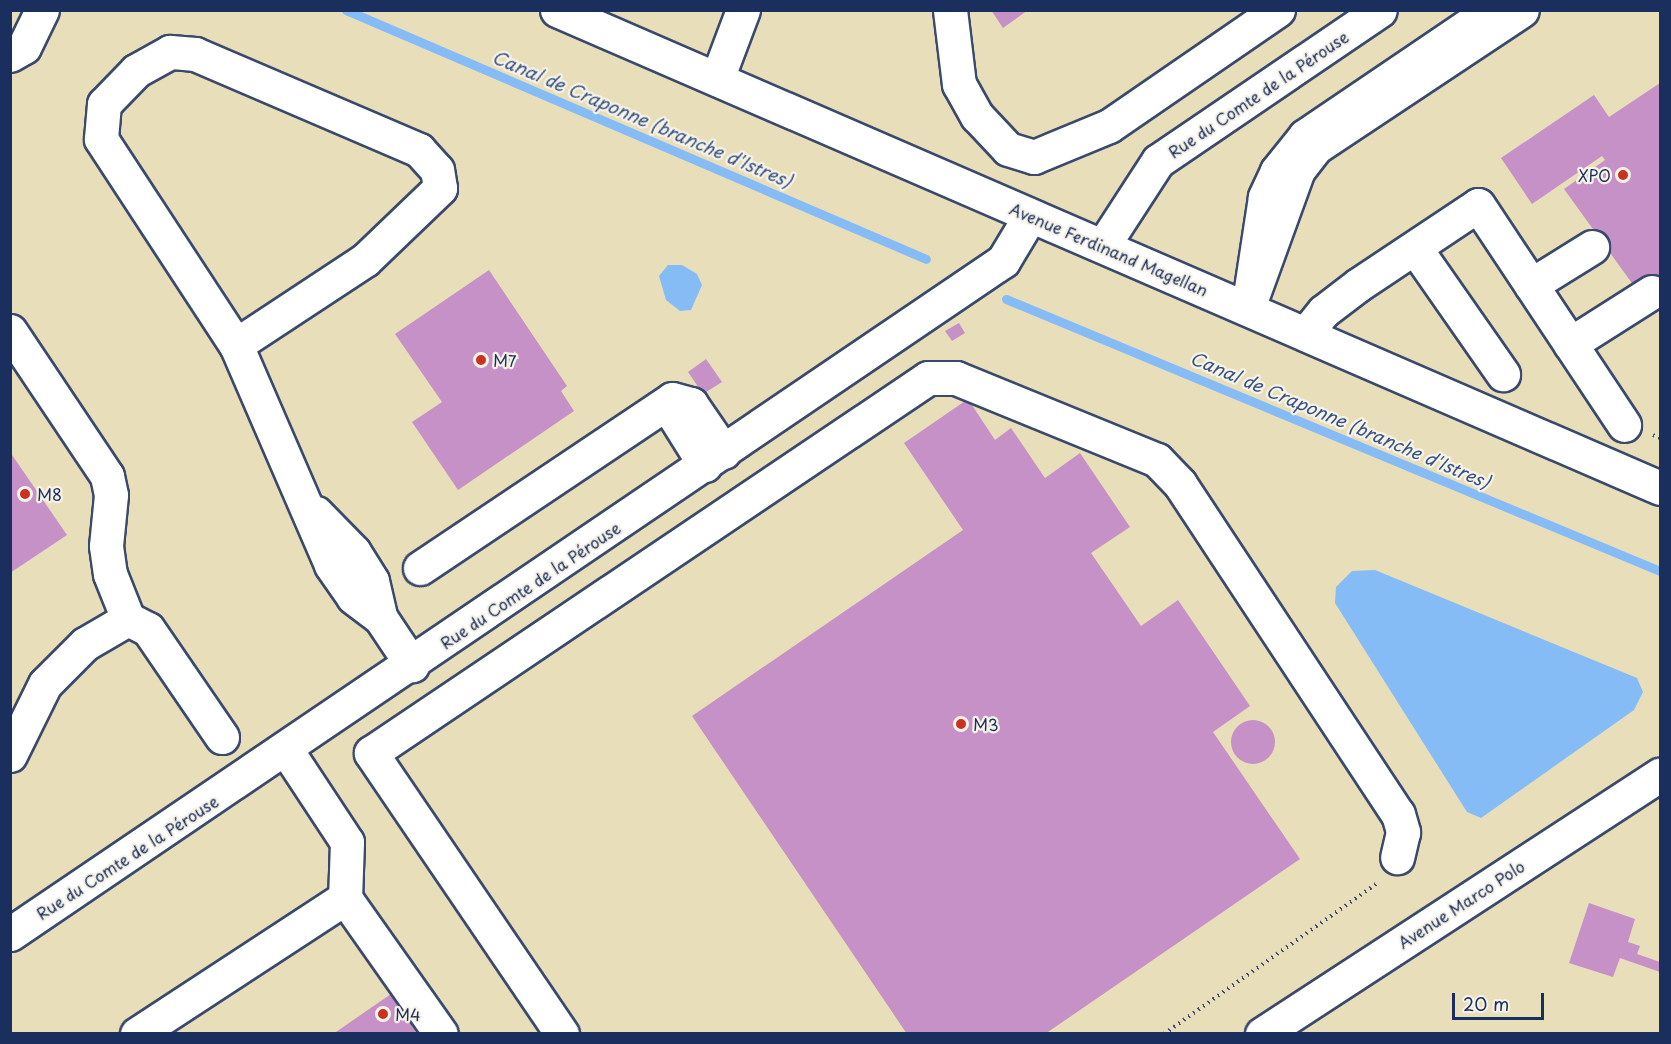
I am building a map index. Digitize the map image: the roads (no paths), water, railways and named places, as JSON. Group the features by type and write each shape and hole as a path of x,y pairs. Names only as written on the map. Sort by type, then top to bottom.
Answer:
{"street":[{"path":"10,55 24,47 42,10"},
{"name":"Avenue Ferdinand Magellan","path":"557,10 1030,216 1104,244 1660,488"},
{"path":"717,79 743,10"},
{"path":"950,10 959,84 977,116 1008,149 1034,156 1109,126 1278,10"},
{"name":"Rue du Comte de la Pérouse","path":"1104,244 1158,161 1380,10"},
{"path":"1248,308 1265,197 1277,171 1305,136 1491,10"},
{"path":"1248,308 1298,170 1316,147 1522,10"},
{"path":"236,345 365,260 440,188 437,171 419,150 195,54 170,52 136,71 104,104 101,139 236,345 305,500 331,565 353,597 380,617 412,665"},
{"path":"1306,333 1324,311 1478,205 1624,425"},
{"name":"Rue du Comte de la Pérouse","path":"10,934 287,751 1004,261 1030,216"},
{"path":"1531,285 1593,247"},
{"path":"1415,248 1503,374"},
{"path":"1570,344 1652,292"},
{"path":"10,331 107,476 111,495 106,546 110,574 128,619 148,629 222,737"},
{"path":"562,1034 371,753 835,436 927,378 944,375 1158,460 1180,484 1398,814 1403,832 1397,857"},
{"path":"804,397 835,436"},
{"path":"420,568 672,399 691,404 714,458"},
{"path":"10,755 45,684 85,644 128,619"},
{"path":"287,751 347,842 345,898 441,1034"},
{"name":"Avenue Marco Polo","path":"1262,1034 1660,775"},
{"path":"137,1034 345,898"}],"water":[{"path":"668,265 682,265 697,274 702,285 691,310 680,311 666,300 659,276"},
{"path":"1375,570 1637,678 1643,692 1634,710 1481,818 1467,812 1335,603 1336,587 1352,571"}],"waterway":[{"name":"Canal de Craponne (branche d'Istres)","path":"346,10 926,259"},
{"name":"Canal de Craponne (branche d'Istres)","path":"1006,299 1660,571"}],"place":[{"name":"XPO","path":"1623,175"},
{"name":"M7","path":"481,360"},
{"name":"M8","path":"25,494"},
{"name":"M3","path":"961,724"},
{"name":"M4","path":"383,1014"}]}
